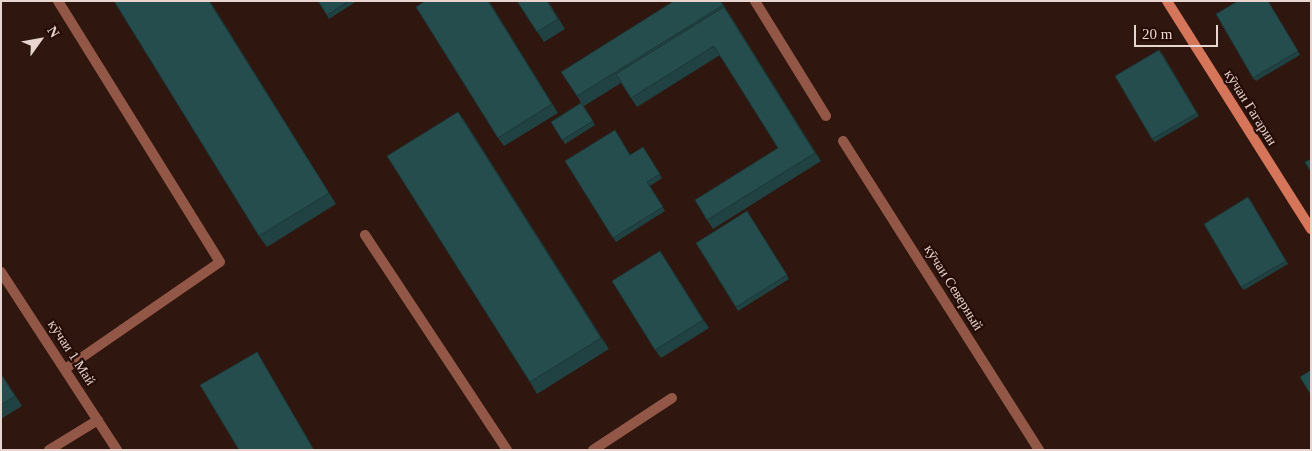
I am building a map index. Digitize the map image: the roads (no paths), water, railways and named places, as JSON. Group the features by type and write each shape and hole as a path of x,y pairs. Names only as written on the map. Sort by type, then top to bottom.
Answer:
{"main road":[{"name":"кӯчаи Гагарин","path":"1167,1 1311,230"}],"street":[{"path":"58,1 220,262 65,369"},
{"path":"756,1 826,116"},
{"name":"кӯчаи Северный","path":"843,141 1039,450"},
{"path":"365,235 507,450"},
{"name":"кӯчаи 1 Май","path":"1,272 117,450"},
{"path":"593,450 672,398"},
{"path":"49,450 98,420"}]}
